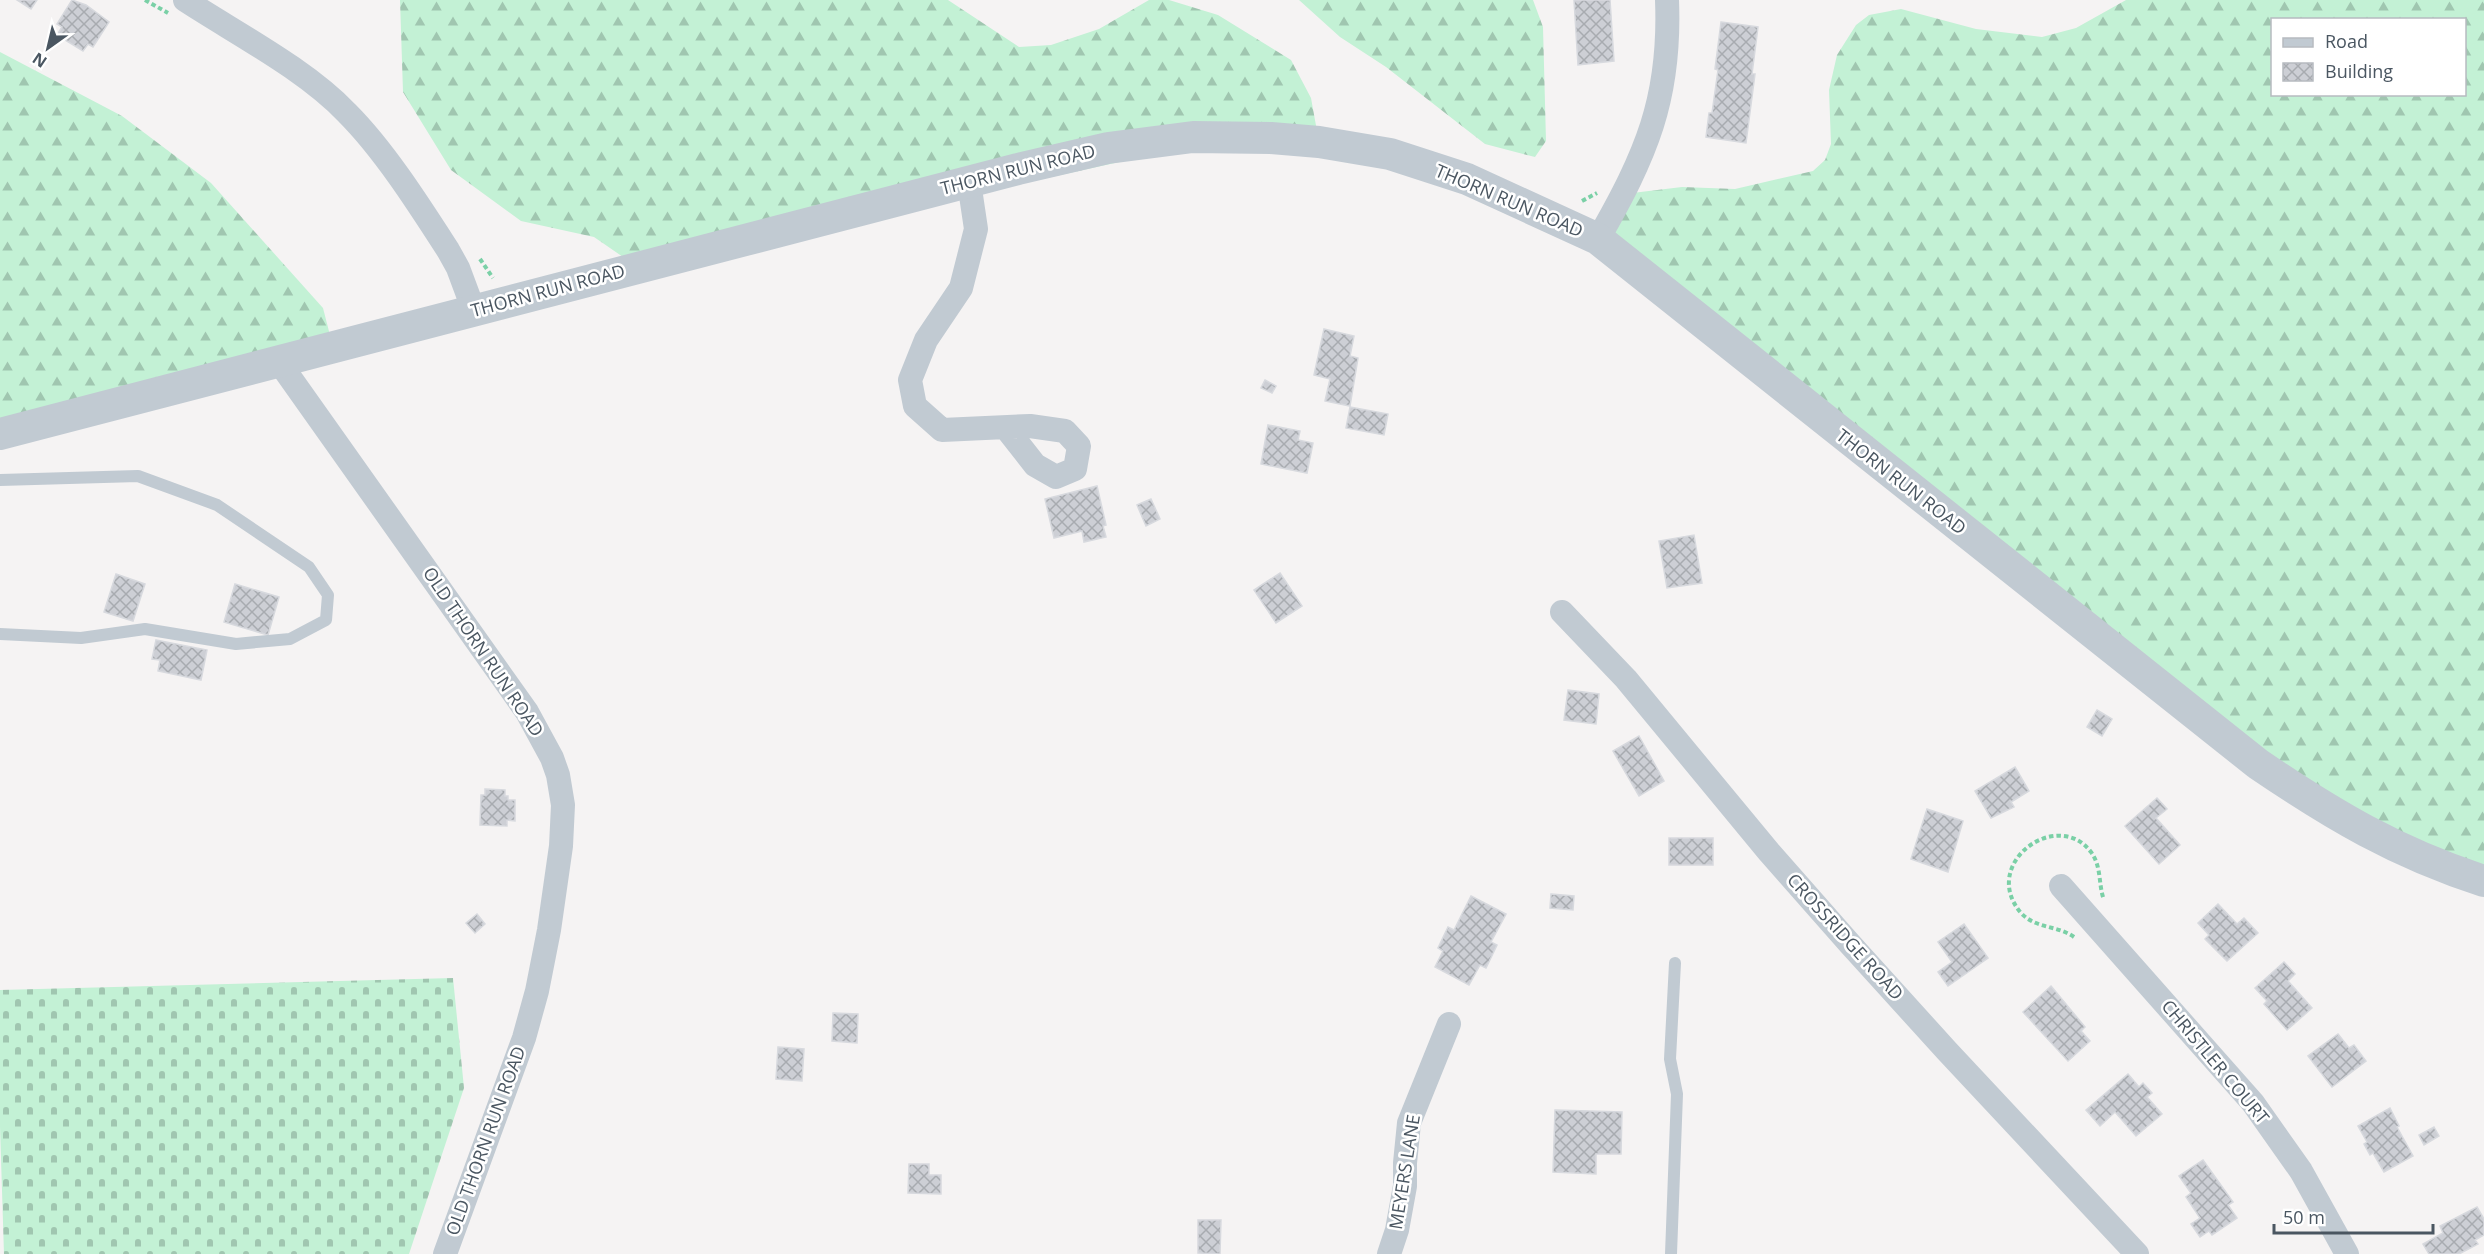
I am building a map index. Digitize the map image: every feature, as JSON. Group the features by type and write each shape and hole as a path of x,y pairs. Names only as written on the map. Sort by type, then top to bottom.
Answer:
{"street":[{"path":"185,0 297,73 346,111 365,132 448,250 458,268 474,311"},
{"path":"1598,239 1638,165 1657,112 1667,55 1667,0"},
{"name":"THORN RUN ROAD","path":"0,434 1060,158 1152,141 1233,136 1310,141 1390,154 1467,179 1598,239 2258,764 2319,806 2382,841 2448,869 2484,881"},
{"path":"969,182 976,229 961,288 926,340 910,380 915,406 942,430 1006,428"},
{"name":"OLD THORN RUN ROAD","path":"279,362 527,712 552,758 562,790 561,846 549,930 533,1008 445,1254"},
{"name":"CROSSRIDGE ROAD","path":"1562,612 1626,679 1769,852 1850,944 1947,1052 2138,1254"},
{"name":"CHRISTLER COURT","path":"2061,886 2253,1103 2301,1171 2347,1254"},
{"name":"MEYERS LANE","path":"1389,1254 1397,1230 1405,1186 1404,1162 1409,1123 1449,1024"}],"lane":[{"path":"0,480 138,476 217,506 309,567 328,595 326,620 290,639 236,644 145,629 81,638 0,634"},
{"path":"1671,1254 1677,1094 1670,1059 1675,963"}],"path":[{"path":"1582,201 1596,194 1603,187"}],"green space":[{"path":"400,0 948,0 1019,47 1051,45 1099,29 1149,0 1169,0 1218,15 1291,60 1311,98 1319,142 1233,137 639,268 594,237 521,221 451,170 403,92"},
{"path":"1299,0 1533,0 1543,27 1546,141 1535,157 1485,144 1386,67 1340,37"},
{"path":"2126,0 2484,0 2484,881 2382,841 1598,239 1624,194 1682,187 1735,189 1813,171 1825,160 1831,144 1829,90 1837,55 1856,25 1869,15 1901,9 1976,29 2042,37 2076,28"},
{"path":"0,52 122,116 211,183 323,308 333,347 0,434"},
{"path":"453,978 464,1088 409,1254 4,1254 0,1127 0,990"}],"building":[{"path":"17,0 37,0 31,9"},
{"path":"72,0 86,5 109,22 93,47 88,44 83,51 57,35 62,27 57,24"},
{"path":"1574,0 1610,0 1614,61 1578,65"},
{"path":"1721,22 1758,27 1752,74 1755,74 1746,143 1706,137 1718,70 1715,69"},
{"path":"1324,329 1354,336 1350,356 1358,358 1350,406 1325,401 1330,379 1314,375"},
{"path":"1265,380 1276,386 1272,393 1261,388"},
{"path":"1350,407 1388,414 1384,435 1346,428"},
{"path":"1268,425 1300,431 1298,440 1313,443 1307,473 1261,464"},
{"path":"1097,486 1106,525 1103,526 1106,537 1084,542 1082,531 1054,538 1045,499"},
{"path":"1151,499 1160,519 1146,526 1137,505"},
{"path":"1694,535 1702,583 1667,588 1659,541"},
{"path":"1280,573 1302,606 1276,623 1254,590"},
{"path":"116,574 145,584 133,621 104,612"},
{"path":"235,584 279,597 268,635 224,622"},
{"path":"156,640 207,650 201,680 158,671 160,660 152,659"},
{"path":"1568,690 1599,694 1596,724 1564,720"},
{"path":"2097,710 2112,719 2102,736 2087,727"},
{"path":"1639,736 1664,781 1639,796 1613,751"},
{"path":"2015,767 2029,791 2011,802 2014,807 1991,818 1975,791"},
{"path":"485,789 505,790 508,800 515,800 515,821 507,820 507,826 480,825 481,795 485,795"},
{"path":"2157,798 2167,809 2156,818 2180,845 2159,864 2125,826"},
{"path":"1927,809 1963,821 1948,872 1911,859"},
{"path":"1669,838 1713,838 1713,865 1669,865"},
{"path":"1551,894 1574,896 1573,910 1550,908"},
{"path":"1471,896 1506,914 1491,942 1497,945 1486,968 1480,965 1469,985 1435,967 1443,951 1438,948 1448,927 1454,930"},
{"path":"2218,904 2237,924 2244,918 2258,933 2227,961 2205,939 2209,935 2198,923"},
{"path":"477,914 485,924 475,933 466,923"},
{"path":"1964,924 1988,958 1948,986 1938,972 1952,962 1938,942"},
{"path":"2284,962 2295,974 2288,981 2312,1008 2287,1030 2264,1004 2267,1001 2255,988"},
{"path":"2051,986 2085,1027 2081,1031 2090,1041 2068,1061 2023,1012"},
{"path":"833,1013 858,1014 857,1043 832,1041"},
{"path":"2338,1034 2349,1048 2354,1045 2366,1061 2332,1087 2308,1056"},
{"path":"778,1047 804,1049 802,1081 776,1079"},
{"path":"2128,1074 2139,1087 2143,1083 2152,1093 2147,1097 2162,1114 2136,1136 2115,1112 2100,1126 2086,1110"},
{"path":"2390,1108 2399,1126 2397,1127 2413,1156 2384,1172 2373,1153 2370,1155 2364,1144 2367,1142 2358,1126"},
{"path":"1555,1110 1622,1112 1621,1154 1596,1154 1596,1174 1553,1172"},
{"path":"2434,1127 2439,1136 2424,1145 2419,1135"},
{"path":"2203,1160 2233,1202 2228,1205 2237,1218 2212,1235 2209,1231 2200,1237 2191,1224 2200,1218 2186,1197 2191,1193 2179,1176"},
{"path":"909,1164 929,1164 929,1175 941,1175 941,1194 908,1193"},
{"path":"2477,1207 2484,1219 2484,1235 2475,1240 2478,1244 2459,1254 2429,1254 2423,1244 2443,1233 2440,1226"},
{"path":"1198,1220 1221,1220 1220,1254 1198,1253"}]}
